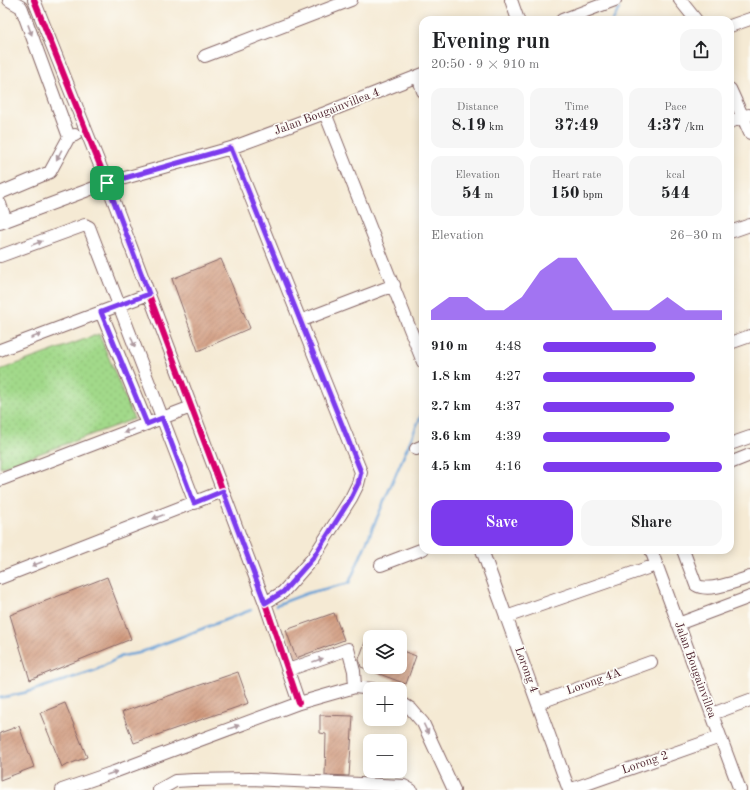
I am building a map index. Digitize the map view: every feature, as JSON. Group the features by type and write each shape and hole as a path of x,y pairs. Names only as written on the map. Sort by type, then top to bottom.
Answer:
{"street":[{"path":"9,0 22,9 69,137"},
{"path":"34,0 107,183 149,294 265,603 299,703"},
{"path":"204,56 351,0"},
{"path":"510,0 516,16"},
{"path":"573,16 615,0"},
{"path":"680,0 693,16"},
{"path":"734,25 750,19"},
{"name":"Jalan Bougainvillea 4","path":"3,222 107,183 231,148 325,113 419,75"},
{"path":"734,95 747,116 750,133"},
{"path":"325,113 419,351"},
{"path":"734,121 747,116"},
{"path":"0,193 50,172 69,137 86,131"},
{"path":"231,148 361,472 358,484 351,498 313,558 283,592 265,603"},
{"path":"0,204 3,222"},
{"path":"0,256 85,224 89,227 194,503"},
{"path":"734,231 750,225"},
{"path":"300,321 394,285"},
{"path":"0,350 149,294"},
{"path":"101,312 147,424"},
{"path":"734,342 750,336"},
{"path":"0,480 191,407"},
{"path":"734,443 750,437"},
{"path":"734,461 750,455"},
{"path":"0,578 223,491"},
{"path":"381,564 419,550"},
{"name":"Lorong 4","path":"483,554 569,790"},
{"name":"Jalan Bougainvillea","path":"652,554 740,790"},
{"path":"684,554 696,585 700,588 706,589 750,577"},
{"path":"506,617 656,565"},
{"path":"678,624 746,599 734,582"},
{"path":"288,670 348,649 354,671 355,687"},
{"name":"Lorong 4A","path":"538,703 651,662"},
{"path":"62,790 299,703 355,687 363,688"},
{"path":"712,714 750,700"},
{"path":"407,706 423,723 454,790"},
{"name":"Lorong 2","path":"569,790 720,737"},
{"path":"160,790 175,781 252,779 292,786 404,786 411,790"},
{"path":"84,782 95,790"}],"green space":[{"path":"99,334 134,419 0,468 0,370"}],"building":[{"path":"221,259 250,328 198,351 172,279"},
{"path":"107,577 131,639 30,680 10,615"},
{"path":"334,613 344,640 296,658 286,630"},
{"path":"363,648 363,668 361,667 359,659"},
{"path":"407,653 416,656 407,682 401,682 380,674 407,674"},
{"path":"238,672 249,703 134,743 122,712"},
{"path":"65,703 87,757 62,767 40,713"},
{"path":"320,715 353,716 349,776 325,775 326,734 320,733"},
{"path":"19,726 34,767 0,780 0,733"}],"waterway":[{"path":"615,16 619,9"},
{"path":"276,605 308,593 349,583 419,420"},
{"path":"0,698 28,692 96,670 122,656 139,653 251,610"}],"cycle path":[{"path":"34,0 107,183 265,603 299,703"},
{"path":"231,148 361,472 358,484 351,498 313,558 283,592 265,603"}],"route":[{"path":"231,148 361,472 358,484 351,498 313,558 283,592 265,603 223,491 194,503 162,418 147,424 101,312 149,294 107,183 231,148"}]}
